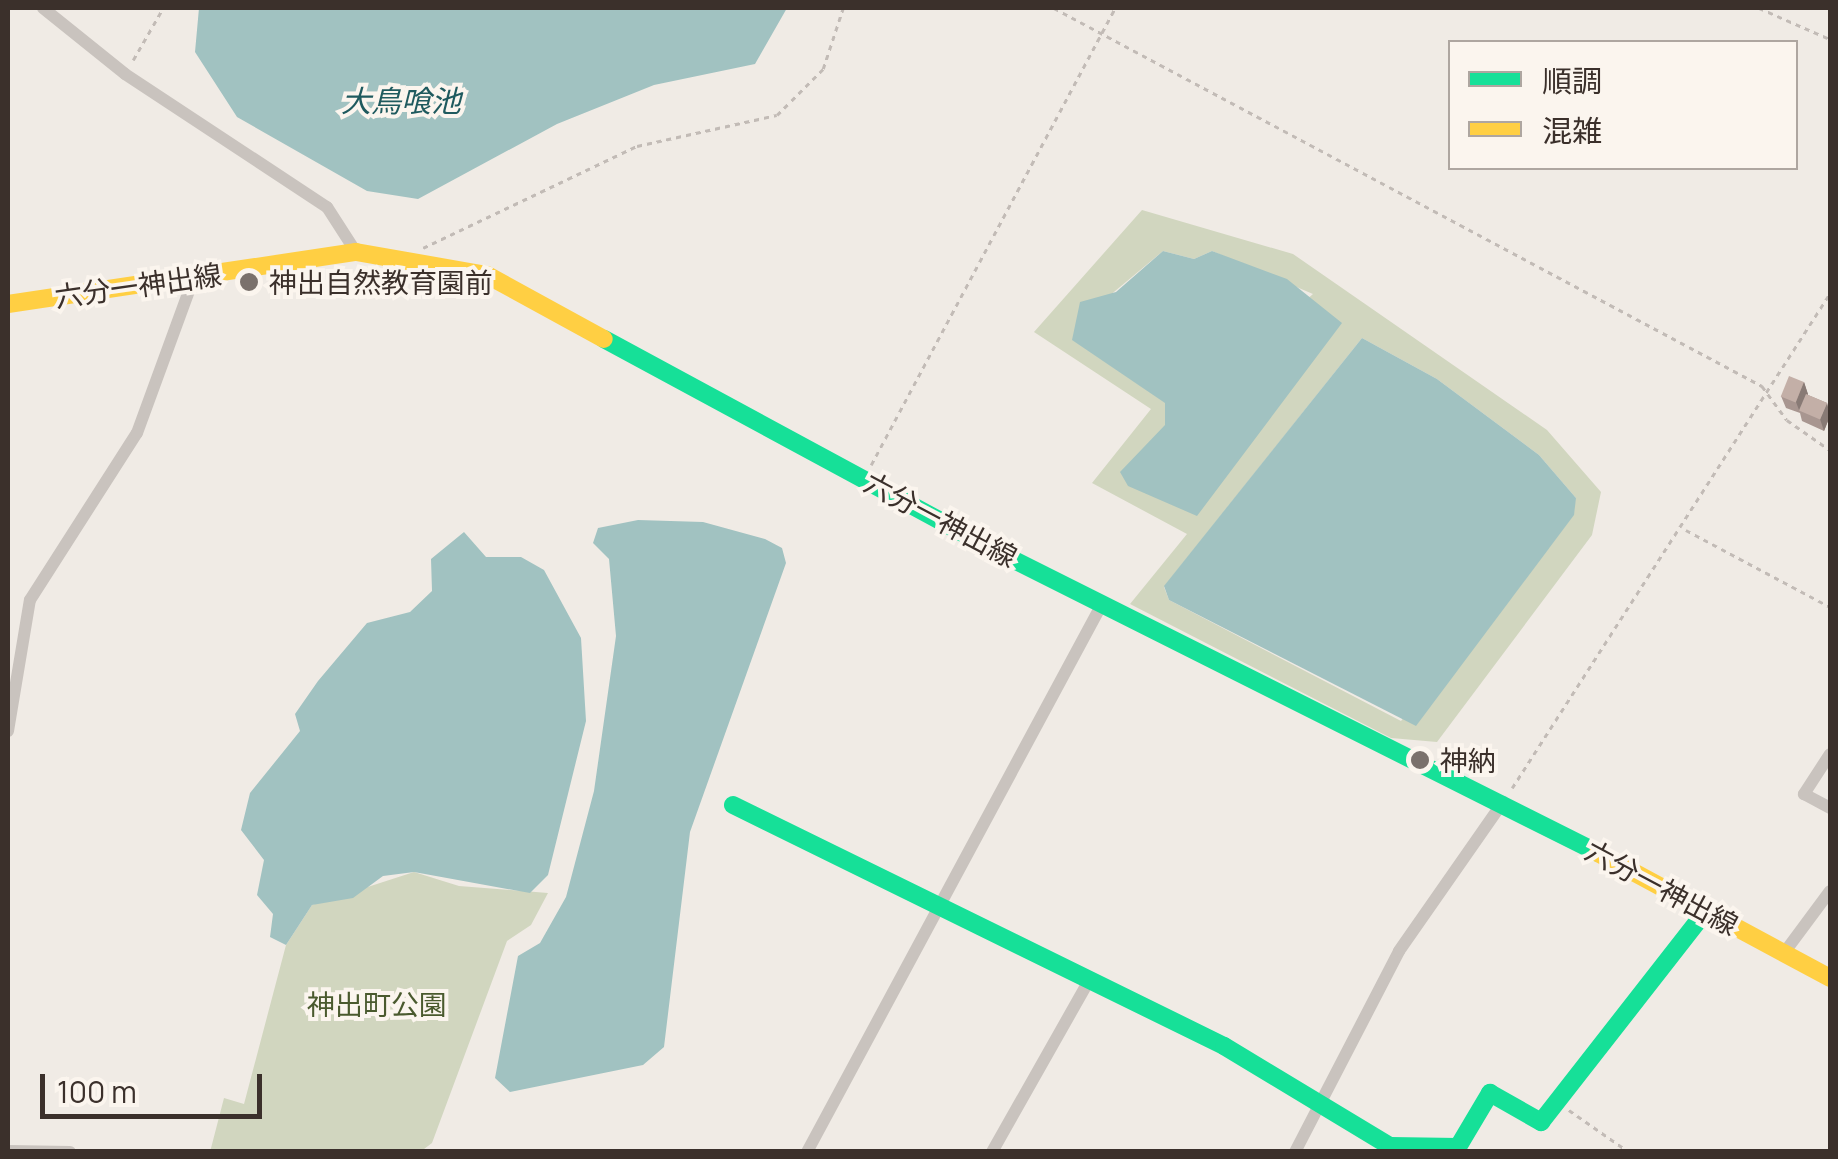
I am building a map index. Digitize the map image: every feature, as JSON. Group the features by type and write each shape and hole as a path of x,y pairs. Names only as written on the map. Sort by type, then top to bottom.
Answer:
{"main road":[{"name":"六分一神出線","path":"8,304 193,280 356,252 414,256 525,290 864,478 1102,604 1503,802 1830,978"},
{"path":"733,805 1087,984 1224,1046 1390,1146 1458,1148 1490,1092 1541,1122 1560,1103 1706,911"}],"street":[{"path":"43,8 125,74 327,206 356,252"},
{"path":"8,731 30,600 137,433 193,280"},
{"path":"807,1152 1102,604"},
{"path":"1830,754 1804,794 1830,808"},
{"path":"1296,1152 1318,1102 1399,951 1503,802"},
{"path":"1784,953 1830,891"},
{"path":"992,1152 1087,984"},
{"path":"8,1151 70,1152"}],"path":[{"path":"125,74 163,8"},
{"path":"414,256 441,234 637,146 777,114 823,69 843,8"},
{"path":"1054,8 1772,396 1787,420 1830,450"},
{"path":"864,478 1115,8"},
{"path":"1758,8 1830,39"},
{"path":"1503,802 1772,396 1830,293"},
{"path":"1685,529 1830,608"},
{"path":"1560,1103 1630,1152"}],"green space":[{"path":"1142,210 1293,254 1547,430 1601,492 1592,535 1437,742 1391,738 1130,604 1187,534 1092,483 1151,409 1034,332","holes":["1163,251 1194,259 1212,251 1313,294 1165,424 1166,403 1073,340 1084,317","1362,338 1437,379 1539,455 1576,498 1401,721 1169,600 1164,587"]},
{"name":"神出町公園","path":"414,872 459,886 548,893 531,925 507,941 432,1143 420,1152 210,1152 224,1098 244,1104 286,945 312,905"}],"water":[{"name":"大鳥喰池","path":"199,8 787,8 755,64 654,85 557,124 418,199 367,191 237,117 195,52"},
{"path":"1163,251 1194,259 1212,251 1287,279 1342,323 1197,516 1128,486 1120,472 1165,425 1165,403 1072,340 1080,302 1116,292"},
{"path":"1362,338 1437,379 1539,455 1576,498 1574,515 1416,726 1169,600 1164,586"},
{"path":"638,520 703,522 765,539 782,548 786,563 690,832 664,1047 643,1065 510,1092 495,1078 518,956 540,943 566,897 594,791 616,636 609,559 593,543 598,528"},
{"path":"464,532 486,557 521,557 544,570 581,638 586,721 548,875 530,893 414,872 383,876 353,898 312,905 286,945 270,937 273,914 257,895 264,860 241,830 250,793 300,731 295,714 318,681 367,623 410,612 432,591 431,559"}],"building":[{"path":"1789,376 1804,382 1796,402 1781,396"},
{"path":"1806,394 1827,403 1820,420 1799,411"}],"traffic: fast":[{"path":"604,339 1002,554 1598,853"},
{"path":"733,805 1224,1046 1390,1146 1458,1147 1490,1093 1541,1122 1706,911"}],"traffic: slow":[{"path":"8,304 356,252 487,275 604,339"},
{"path":"1598,853 1830,978"}],"place":[{"name":"神出自然教育園前","path":"249,282"},
{"name":"神納","path":"1420,760"}]}
